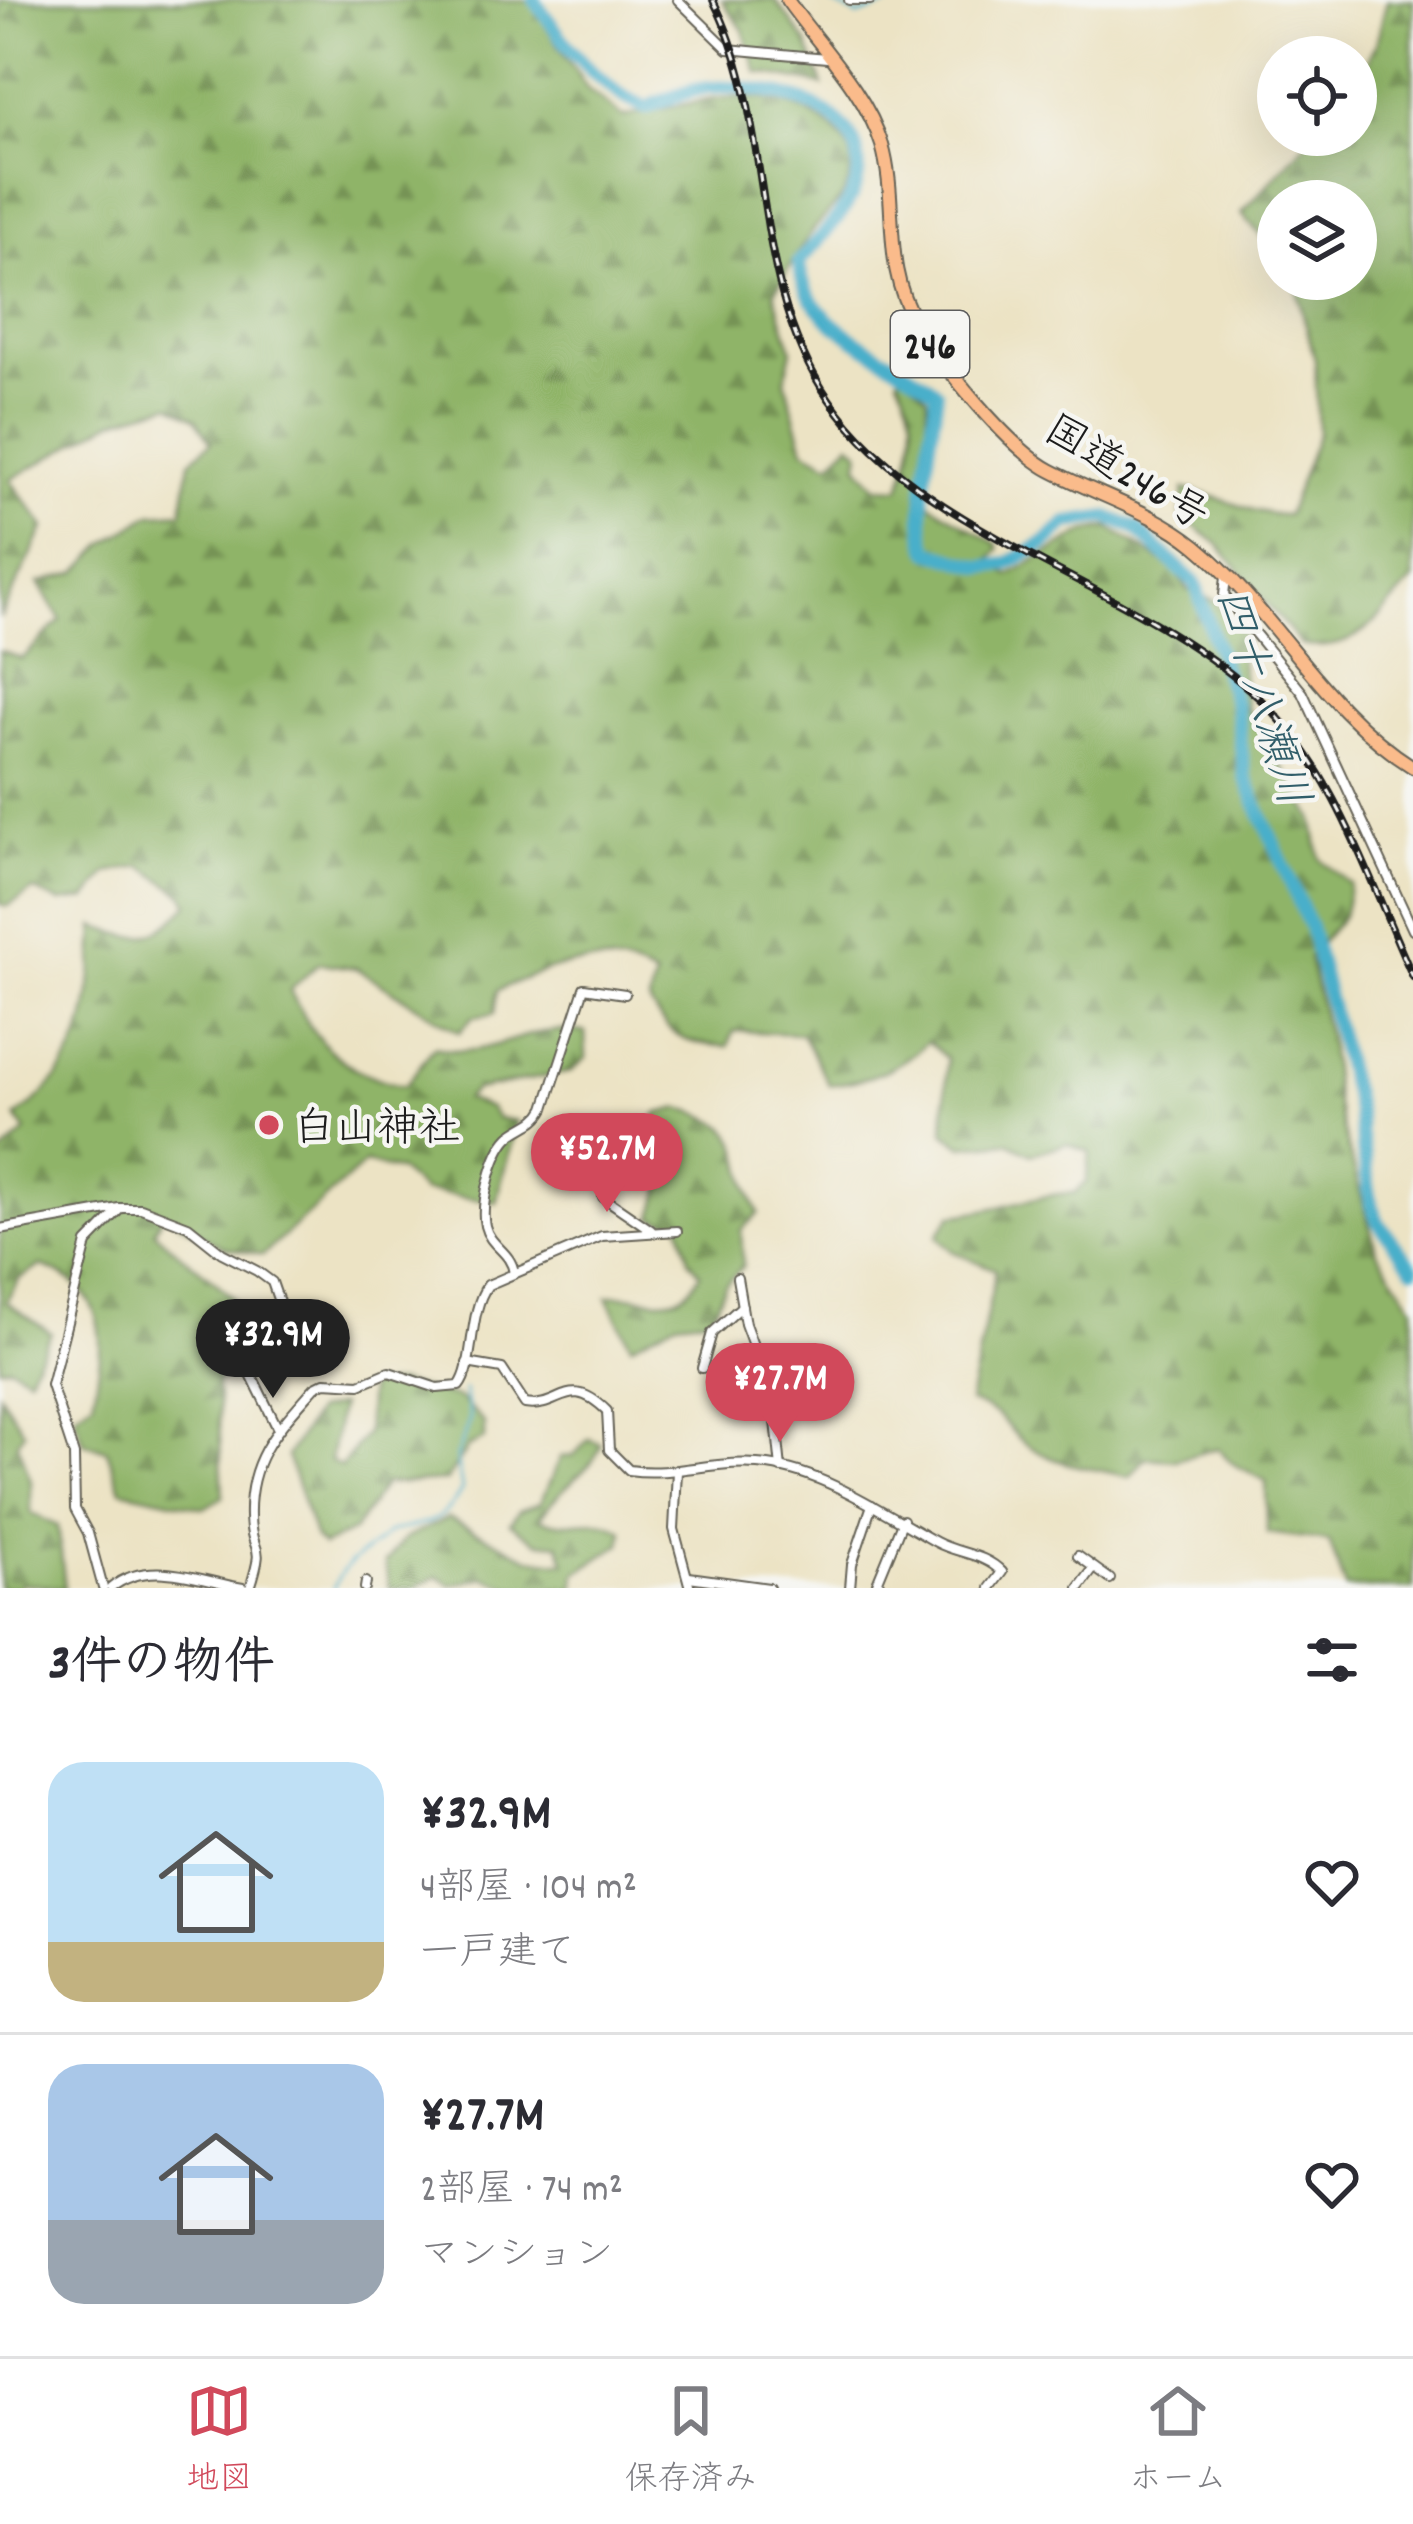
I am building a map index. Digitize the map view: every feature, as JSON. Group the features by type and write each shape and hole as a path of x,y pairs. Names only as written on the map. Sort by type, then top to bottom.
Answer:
{"highway":[{"name":"国道246号","path":"787,0 868,112 881,143 895,270 910,313 934,348 1028,454 1168,527 1227,576 1344,713 1413,767"}],"street":[{"path":"678,0 728,50 827,58"},
{"path":"849,0 870,0"},
{"path":"1227,576 1224,595 1303,693 1412,925"},
{"path":"514,1273 510,1257 489,1236 484,1220 497,1160 508,1138 542,1114 550,1080 577,1024 584,988 625,994"},
{"path":"603,1197 652,1231"},
{"path":"121,1208 105,1219 82,1254 68,1335 51,1375 52,1395 74,1455 74,1509 88,1532 107,1588 139,1571 154,1570 247,1588 262,1560 251,1527 253,1472 278,1429 320,1383 360,1384 389,1372 450,1389 463,1383 466,1344 482,1292 514,1273 602,1236 677,1231"},
{"path":"0,1229 141,1208 188,1226 272,1282 279,1302 248,1368 278,1429"},
{"path":"737,1278 774,1402 781,1468"},
{"path":"702,1369 712,1334 742,1306"},
{"path":"467,1364 502,1369 525,1404 571,1391 587,1394 607,1411 609,1450 616,1463 637,1472 710,1465 781,1468 872,1505 1002,1572 989,1588"},
{"path":"676,1471 674,1529 689,1582 769,1588"},
{"path":"850,1588 851,1564 872,1505"},
{"path":"875,1588 903,1520"},
{"path":"1078,1556 1110,1579"},
{"path":"1079,1588 1094,1568"}],"green space":[{"path":"0,0 529,0 588,90 623,117 705,100 759,98 810,113 840,136 851,156 847,187 813,230 774,293 792,350 785,380 804,449 830,463 851,443 860,451 858,465 877,487 900,488 913,432 910,406 898,378 902,371 928,397 927,446 918,496 997,544 999,550 990,560 1009,575 1085,532 1109,527 1176,571 1187,589 1216,601 1247,640 1240,653 1247,709 1313,818 1320,859 1350,884 1343,916 1309,957 1329,1042 1336,1104 1377,1252 1413,1306 1413,1588 1346,1588 1329,1541 1267,1533 1266,1481 1232,1463 1218,1448 1176,1460 1145,1458 1130,1477 1041,1453 993,1413 969,1402 996,1270 952,1251 937,1236 952,1215 1074,1193 1086,1182 1090,1152 1066,1144 1032,1154 1008,1142 963,1146 944,1132 947,1059 928,1041 882,1072 829,1085 802,1034 734,1031 728,1046 690,1041 664,1024 649,1002 655,977 616,963 576,964 516,982 497,991 494,1014 473,1017 459,1032 356,968 319,963 290,990 310,1026 334,1054 365,1073 405,1086 434,1047 473,1050 562,1030 585,1032 586,1058 570,1072 475,1090 465,1099 490,1108 497,1118 517,1121 496,1202 422,1191 400,1171 365,1163 263,1255 226,1248 163,1214 154,1231 224,1290 256,1332 241,1372 217,1380 223,1497 204,1508 121,1490 107,1450 84,1443 74,1414 93,1401 100,1338 90,1303 63,1276 41,1266 19,1279 6,1302 51,1333 28,1377 10,1366 0,1367 0,1156 26,1131 16,1117 57,1078 81,1033 95,926 125,935 146,935 189,904 184,895 142,866 107,873 87,899 60,902 33,890 8,906 0,904 0,651 22,659 61,620 39,583 78,572 104,545 151,514 182,512 190,461 211,442 195,418 170,404 115,420 10,480 45,527 0,618"},
{"path":"722,0 775,0 806,42 823,85 757,72 743,30"},
{"path":"1387,0 1413,0 1413,580 1351,639 1320,647 1301,645 1218,544 1181,516 1184,489 1260,512 1287,515 1318,433 1315,360 1299,300 1377,300 1377,180 1272,180 1294,156 1377,156 1377,40"},
{"path":"1257,197 1257,231 1242,213"},
{"path":"680,1108 705,1116 732,1135 759,1213 741,1230 743,1266 725,1285 711,1317 677,1321 631,1345 607,1297 670,1299 691,1287 700,1273 689,1259 680,1224 653,1217 669,1162 645,1154 636,1139 659,1113"},
{"path":"399,1383 459,1398 484,1423 484,1439 468,1447 446,1481 385,1484 354,1530 323,1546 315,1538 287,1456 316,1411 340,1405 330,1461 341,1467 366,1433 369,1386"},
{"path":"0,1394 24,1432 17,1442 31,1481 31,1513 58,1526 65,1588 21,1583 19,1588 0,1588"},
{"path":"589,1439 601,1444 597,1453 540,1519 601,1522 623,1531 621,1544 576,1573 575,1588 513,1588 485,1577 451,1585 438,1576 413,1588 389,1588 385,1563 404,1539 448,1518 529,1558 565,1563 559,1544 537,1542 510,1523 519,1511 540,1503 561,1457 573,1456"}],"waterway":[{"name":"四十八瀬川","path":"535,0 583,63 613,89 646,108 700,89 749,89 803,102 846,130 857,151 855,189 799,262 816,306 833,323 937,392 923,520 930,551 982,567 1007,564 1045,543 1067,523 1107,517 1135,528 1195,583 1236,706 1245,777 1310,927 1357,1109 1371,1203 1378,1222 1413,1268"},
{"path":"825,0 858,16 905,0"},
{"path":"334,1588 350,1564 389,1532 431,1521 455,1501 462,1489 456,1457 470,1419 464,1390"}],"railway":[{"path":"713,0 733,48 746,99 785,304 803,353 829,399 870,447 919,488 975,525 1154,622 1210,658 1260,699 1287,728 1330,794 1413,977"}],"place":[{"name":"白山神社","path":"269,1125"}]}
